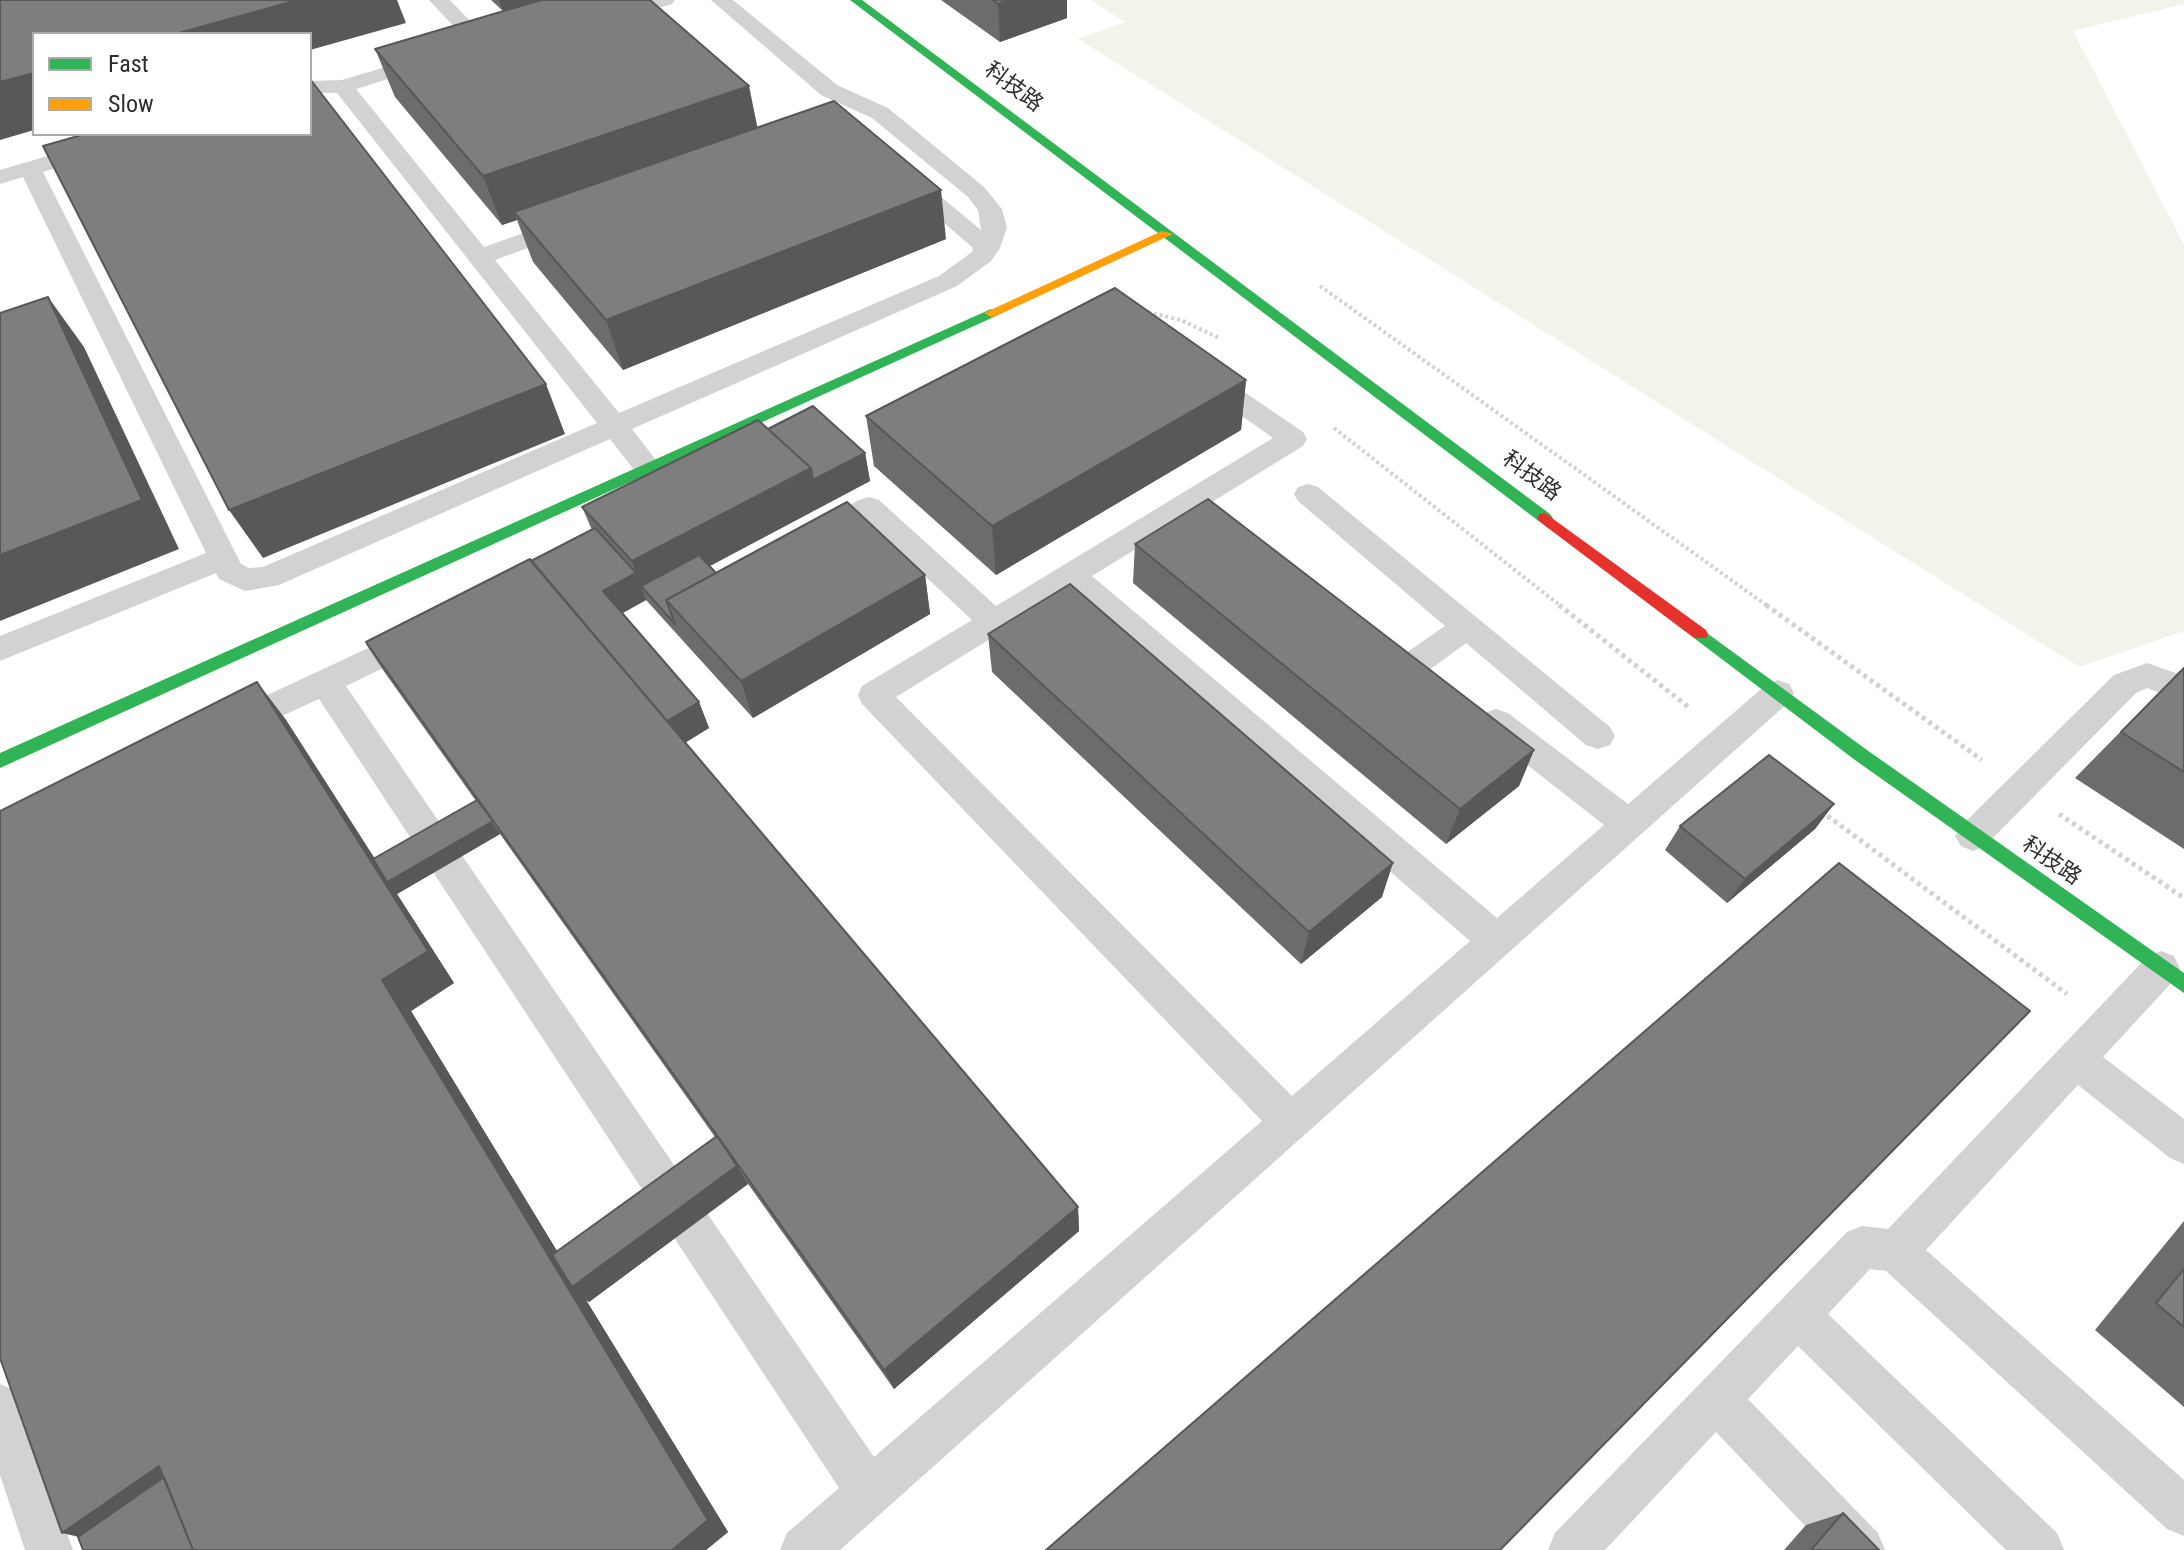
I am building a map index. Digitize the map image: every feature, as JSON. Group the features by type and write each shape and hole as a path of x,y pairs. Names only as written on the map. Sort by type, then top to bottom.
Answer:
{"street":[{"name":"科技路","path":"855,0 1778,693 1973,836 2173,976"},
{"path":"0,761 1167,234"}],"lane":[{"path":"312,87 343,86 473,48 439,0"},
{"path":"595,21 665,0"},
{"path":"30,168 223,558 237,577 245,580 268,577 948,281 973,265 988,248 995,227 993,218 976,192 880,113 829,90 721,0"},
{"path":"343,86 648,468"},
{"path":"829,90 840,107 837,117"},
{"path":"0,177 72,155"},
{"path":"892,167 988,248"},
{"path":"479,257 582,220"},
{"path":"1185,363 1293,439 1213,505 1070,575 874,695 1291,1123"},
{"path":"1308,494 1598,736"},
{"path":"787,552 869,507 994,622"},
{"path":"0,649 223,558"},
{"path":"1070,575 1497,941"},
{"path":"1467,626 1430,672 1629,824"},
{"path":"198,742 440,628"},
{"path":"1973,836 2125,684 2147,675 2184,689"},
{"path":"325,682 870,1492"},
{"path":"804,1550 1778,693"},
{"path":"1896,1251 2075,1059 2173,976"},
{"path":"2075,1059 2184,1144"},
{"path":"1572,1550 1862,1247 1896,1251 2184,1512"},
{"path":"1798,1315 2040,1550"},
{"path":"1716,1399 1861,1550"},
{"path":"0,1407 49,1550"}],"path":[{"path":"1319,286 2021,788 2184,898"}],"shaded area":[{"path":"1091,0 2184,0 2184,4 2073,31 2184,245 2184,631 2079,667 1078,39 1125,22"}],"building":[{"path":"0,0 298,0 182,32 32,32 32,74 0,82"},
{"path":"541,0 650,0 749,86 483,176 375,49"},
{"path":"312,82 546,384 229,510 43,146 78,136 312,136"},
{"path":"834,101 941,190 606,320 514,212"},
{"path":"1115,288 1246,380 992,526 866,416"},
{"path":"48,297 142,500 0,555 0,313"},
{"path":"813,406 865,453 813,480 811,468 768,429"},
{"path":"758,420 811,468 632,561 582,507"},
{"path":"1208,499 1534,750 1460,809 1135,544"},
{"path":"847,502 925,575 741,681 666,600"},
{"path":"595,528 636,573 603,591 699,702 667,721 531,561"},
{"path":"699,555 716,573 666,600 675,624 641,586"},
{"path":"530,559 1078,1207 884,1370 366,642"},
{"path":"1070,584 1393,863 1309,932 988,634"},
{"path":"2184,668 2184,772 2121,732"},
{"path":"257,682 428,951 382,980 708,1520 672,1550 193,1550 159,1466 62,1533 0,1358 0,811"},
{"path":"1769,755 1834,804 1745,879 1680,826"},
{"path":"477,800 493,821 387,882 373,859"},
{"path":"1839,863 2030,1011 1500,1550 1046,1550"},
{"path":"717,1136 737,1166 572,1287 552,1255"},
{"path":"2184,1269 2184,1327 2156,1303"},
{"path":"164,1477 193,1550 83,1550 78,1537"},
{"path":"1843,1513 1879,1550 1811,1550"}],"traffic: fast":[{"path":"855,0 1545,518"},
{"path":"0,761 991,313"},
{"path":"1700,634 1861,755 2184,984"}],"traffic: slow":[{"path":"991,313 1167,234"}],"traffic: jam":[{"path":"1545,518 1700,634"}]}
